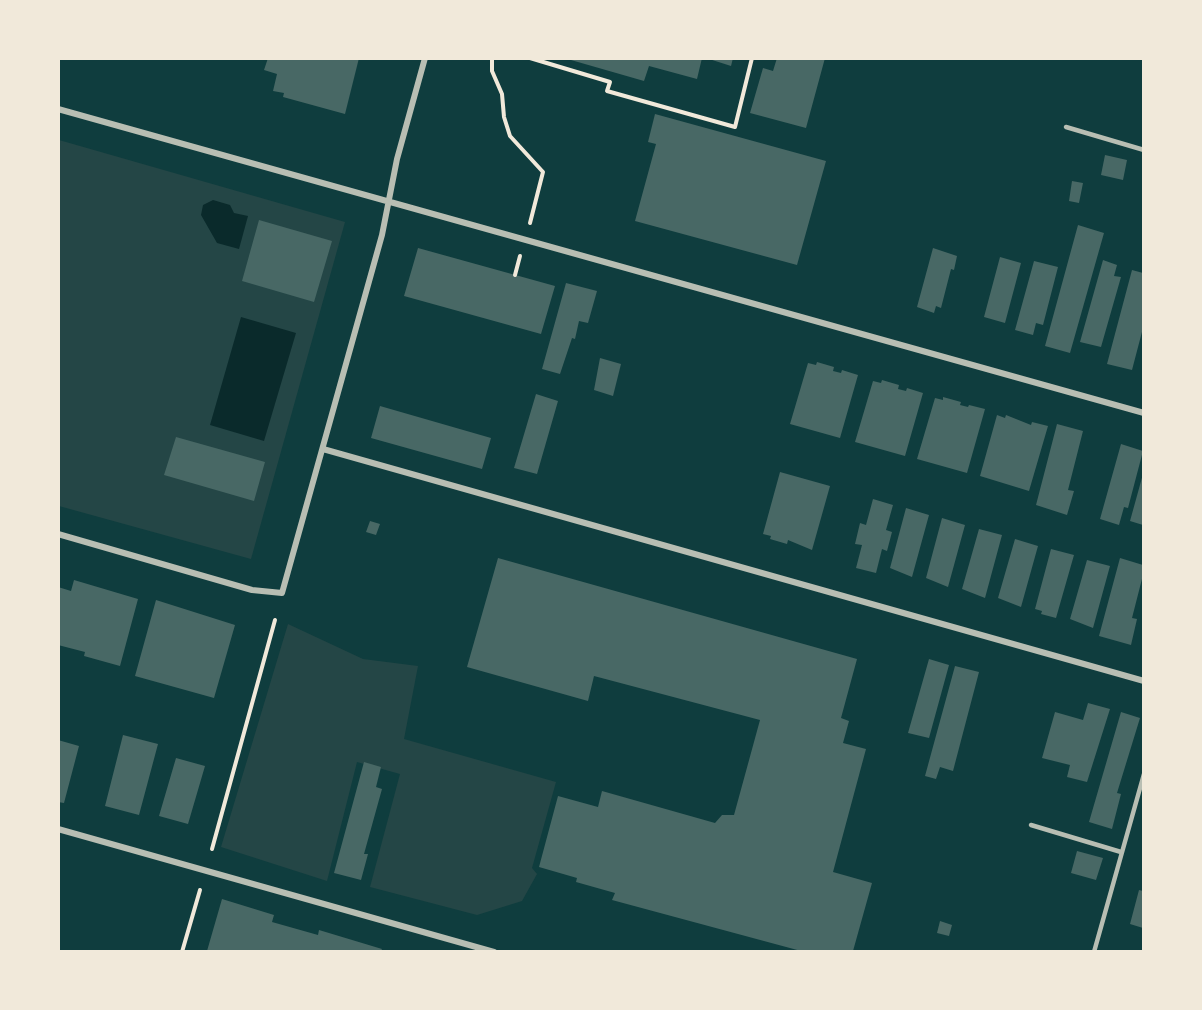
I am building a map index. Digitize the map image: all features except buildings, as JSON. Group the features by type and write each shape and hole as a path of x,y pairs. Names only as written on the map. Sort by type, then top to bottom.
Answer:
{"street":[{"path":"58,534 252,590 282,593 390,204 397,159 425,58"},
{"path":"58,109 390,204 1143,413"},
{"path":"322,449 1143,681"},
{"path":"58,829 494,951"}],"lane":[{"path":"1066,127 1143,150"},
{"path":"1094,951 1143,774"},
{"path":"1031,825 1121,852"}],"path":[{"path":"492,58 492,71 502,94 504,117 510,136 543,172 538,193"},
{"path":"531,58 610,82 607,91 735,127 752,58"},
{"path":"212,849 275,620"},
{"path":"182,951 200,890"}],"shaded area":[{"path":"59,140 345,222 251,559 59,506"},
{"path":"213,200 230,205 234,213 248,216 239,249 217,243 201,215 203,205"},
{"path":"241,317 296,333 264,441 210,425"},
{"path":"288,624 363,659 418,666 404,739 556,782 532,868 537,874 522,901 477,915 370,887 400,774 357,762 327,881 221,847"}]}
